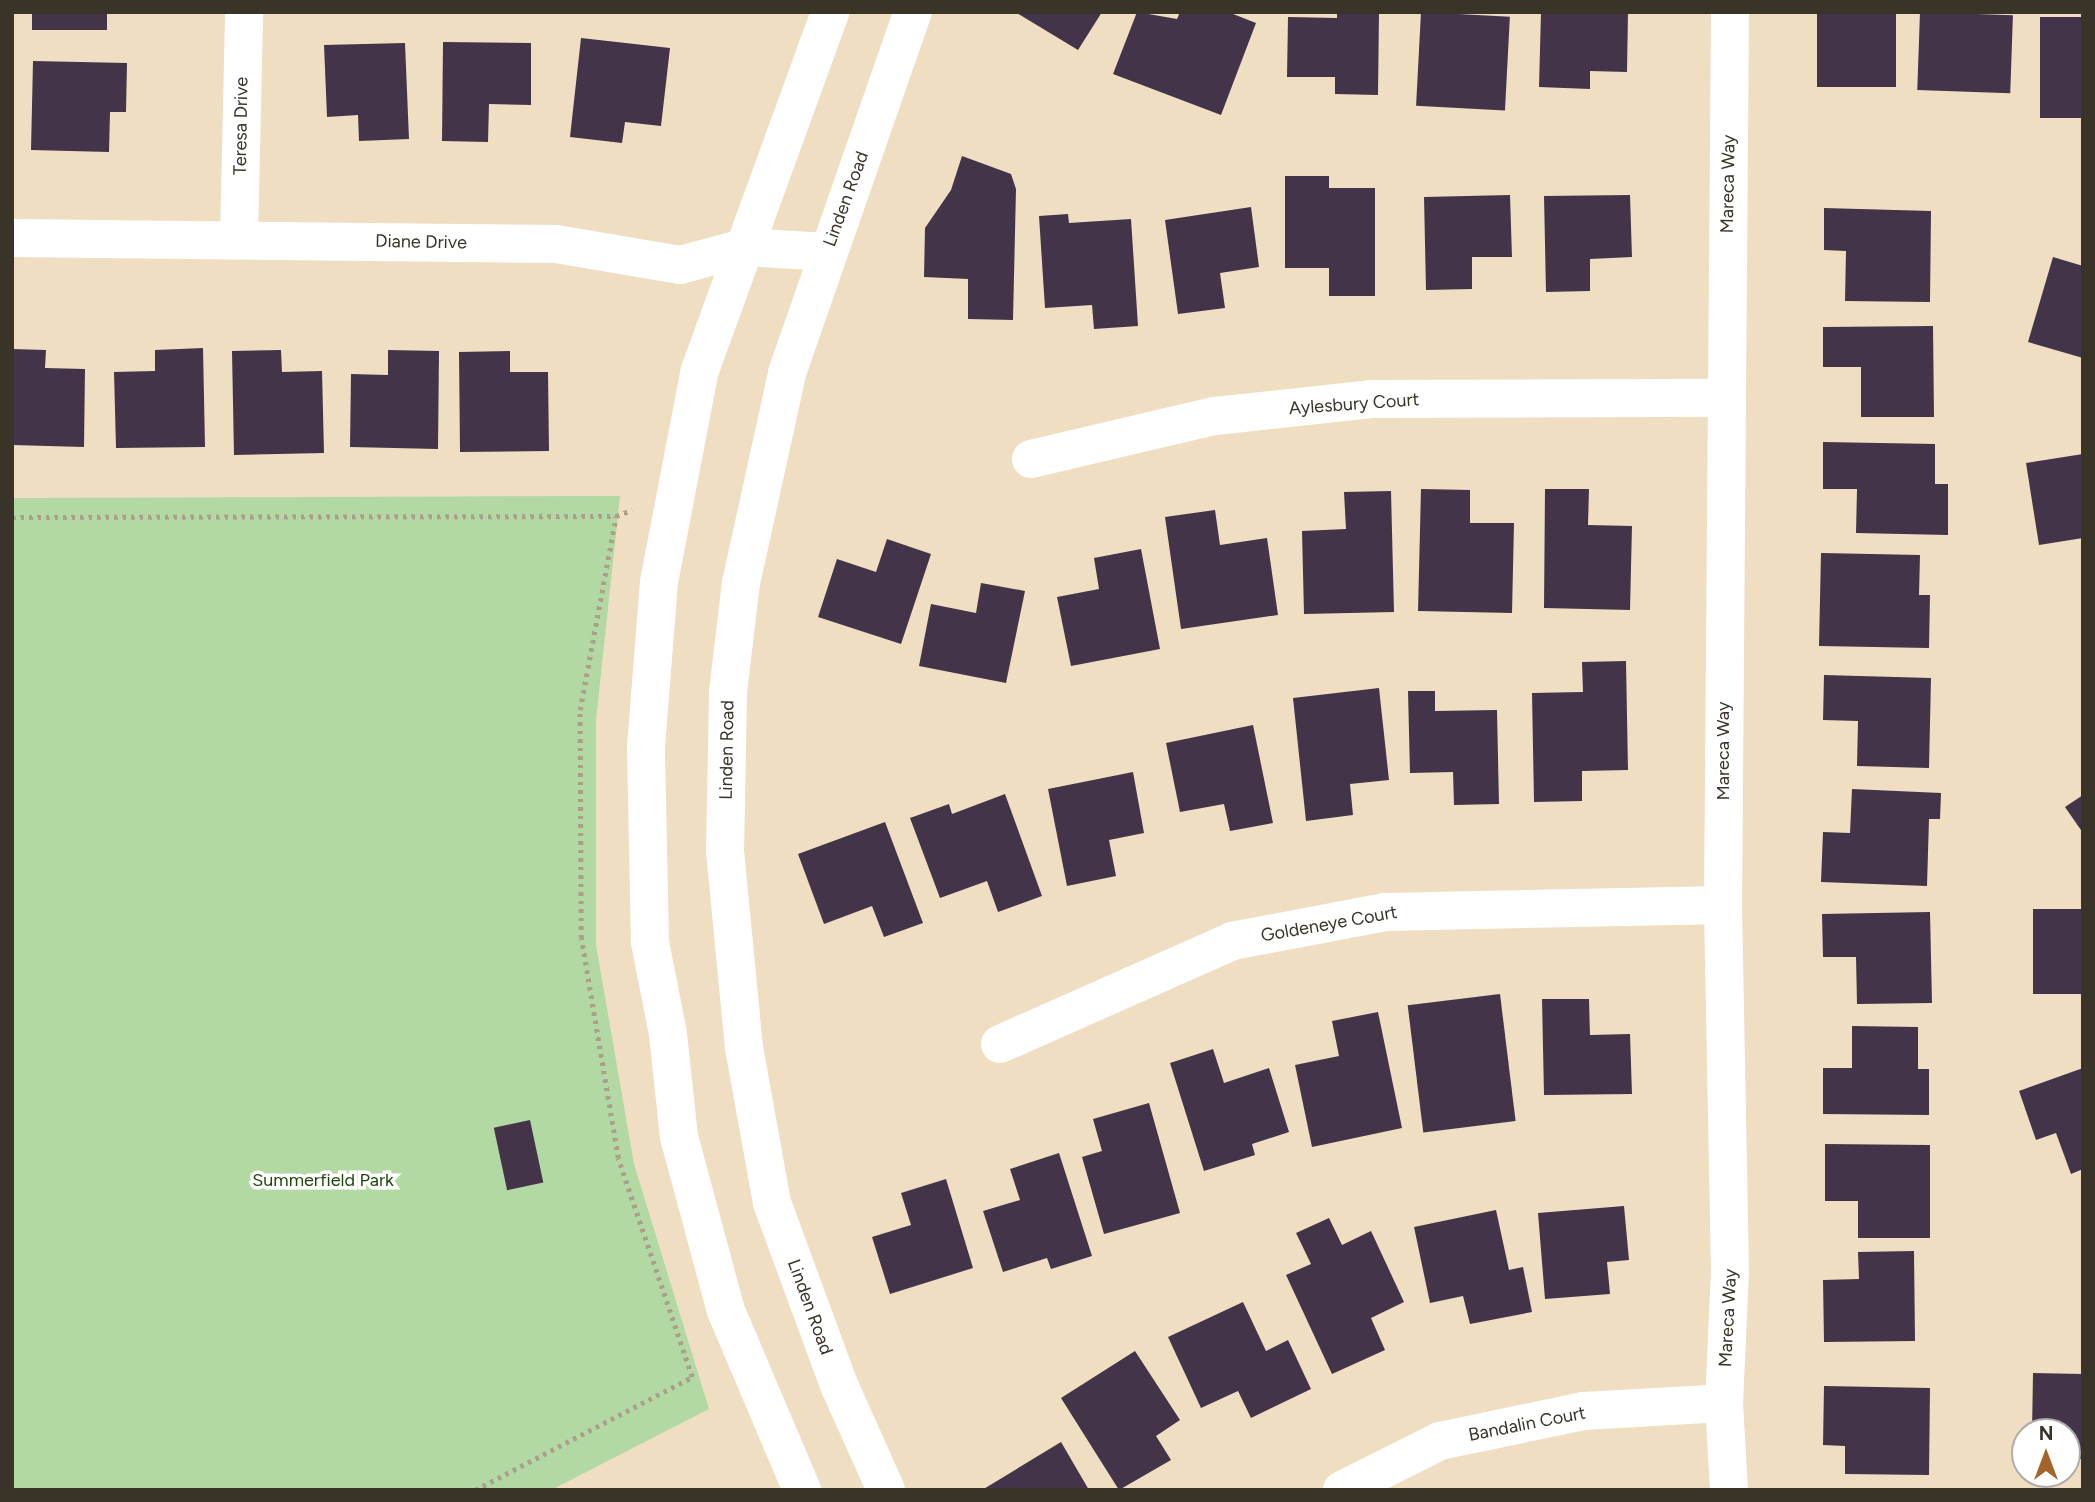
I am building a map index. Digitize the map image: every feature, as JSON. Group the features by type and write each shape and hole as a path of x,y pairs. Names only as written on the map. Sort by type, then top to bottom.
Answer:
{"street":[{"name":"Teresa Drive","path":"239,239 244,12"},
{"path":"803,1490 726,1311 678,1137 668,1034 650,942 647,734 659,582 700,370 747,247 830,12"},
{"name":"Linden Road","path":"886,1490 839,1385 772,1203 744,1048 725,851 728,692 741,583 788,373 827,252 913,12"},
{"name":"Mareca Way","path":"1729,1490 1724,1403 1730,1271 1723,905 1730,12"},
{"name":"Diane Drive","path":"12,238 556,244 680,265 747,247 827,252"},
{"name":"Aylesbury Court","path":"1031,459 1215,416 1371,399 1725,398"},
{"name":"Goldeneye Court","path":"1000,1044 1231,941 1385,912 1723,905"},
{"name":"Bandalin Court","path":"1342,1490 1440,1441 1583,1411 1724,1403"}],"path":[{"path":"12,517 616,516 675,493"},
{"path":"475,1490 692,1377"}],"green space":[{"name":"Summerfield Park","path":"620,496 596,720 596,945 634,1164 709,1409 551,1490 12,1490 12,498"}],"building":[{"path":"32,12 107,12 107,30 32,30"},
{"path":"1015,12 1102,12 1078,50"},
{"path":"1137,12 1177,19 1180,12 1228,12 1256,23 1221,115 1113,74"},
{"path":"1337,12 1379,12 1378,95 1335,94 1335,77 1287,77 1288,17 1337,18"},
{"path":"1421,12 1510,17 1505,111 1416,106"},
{"path":"1541,12 1628,12 1627,72 1590,71 1590,89 1539,87"},
{"path":"1817,12 1896,12 1896,87 1817,87"},
{"path":"1920,12 2013,15 2010,93 1917,90"},
{"path":"2040,17 2083,17 2083,118 2040,118"},
{"path":"581,38 670,48 661,126 625,122 622,143 570,137"},
{"path":"443,42 531,43 531,105 489,104 488,142 442,141"},
{"path":"405,43 409,139 359,141 358,115 327,117 324,45"},
{"path":"33,61 127,63 126,112 110,112 109,152 31,150"},
{"path":"962,156 1011,174 1016,189 1013,320 968,319 968,279 924,277 925,228 951,190"},
{"path":"1285,176 1329,176 1329,188 1375,188 1375,296 1329,296 1329,268 1285,268"},
{"path":"1510,195 1512,257 1472,257 1472,289 1426,290 1424,197"},
{"path":"1630,195 1632,257 1590,259 1590,291 1546,292 1544,196"},
{"path":"1251,207 1259,267 1220,273 1225,308 1178,314 1165,220"},
{"path":"1824,208 1931,211 1930,302 1845,301 1846,251 1824,250"},
{"path":"1068,214 1069,223 1131,219 1138,326 1094,329 1092,305 1045,308 1039,216"},
{"path":"2053,257 2083,266 2083,358 2028,342"},
{"path":"1933,326 1934,417 1861,417 1861,367 1823,367 1823,327"},
{"path":"203,348 205,447 116,448 114,372 155,371 155,350"},
{"path":"12,349 46,350 45,368 85,369 84,447 12,445"},
{"path":"281,350 282,372 322,371 324,453 234,455 232,351"},
{"path":"388,350 439,351 438,449 350,447 351,374 388,375"},
{"path":"510,351 510,372 548,372 549,451 460,452 459,352"},
{"path":"1823,442 1935,444 1935,484 1948,484 1948,535 1856,533 1857,489 1823,489"},
{"path":"2083,454 2083,538 2039,545 2026,463"},
{"path":"1421,489 1470,490 1470,523 1514,523 1512,613 1418,611"},
{"path":"1545,489 1589,489 1588,525 1632,526 1630,610 1544,608"},
{"path":"1391,491 1394,612 1304,614 1302,531 1346,529 1344,492"},
{"path":"1215,510 1220,545 1267,538 1278,615 1181,629 1165,517"},
{"path":"887,539 931,554 901,644 818,617 837,559 876,572"},
{"path":"1141,549 1160,649 1071,666 1057,597 1099,589 1094,558"},
{"path":"1821,553 1920,555 1919,595 1930,595 1929,648 1819,646"},
{"path":"981,583 1025,591 1006,683 919,666 931,604 976,613"},
{"path":"1626,661 1628,770 1582,771 1582,801 1534,802 1532,693 1583,692 1582,662"},
{"path":"1824,675 1931,678 1929,768 1857,766 1858,721 1823,720"},
{"path":"1379,688 1389,780 1350,784 1353,815 1306,821 1293,698"},
{"path":"1408,691 1435,691 1435,711 1497,710 1499,804 1454,805 1453,772 1410,773"},
{"path":"1253,725 1273,823 1230,831 1224,804 1180,812 1166,743"},
{"path":"1133,772 1144,833 1109,840 1116,876 1067,886 1048,789"},
{"path":"1852,789 1941,793 1940,819 1929,819 1927,886 1821,882 1823,832 1850,833"},
{"path":"1005,794 1042,896 998,912 987,881 940,898 910,818 949,804 952,814"},
{"path":"2083,795 2083,833 2065,807"},
{"path":"885,822 923,923 884,937 872,906 824,924 798,854"},
{"path":"2033,909 2083,909 2083,994 2033,994"},
{"path":"1930,912 1932,1003 1857,1004 1856,957 1823,957 1822,914"},
{"path":"1500,994 1516,1121 1423,1132 1408,1005"},
{"path":"1542,999 1589,999 1590,1035 1630,1034 1632,1094 1544,1095"},
{"path":"1378,1012 1402,1128 1312,1147 1295,1065 1339,1056 1332,1021"},
{"path":"1852,1026 1918,1027 1918,1069 1929,1069 1929,1115 1823,1114 1823,1068 1852,1068"},
{"path":"1213,1049 1224,1083 1269,1068 1289,1132 1252,1144 1255,1155 1204,1171 1170,1063"},
{"path":"2083,1068 2083,1169 2071,1174 2056,1133 2036,1140 2019,1091"},
{"path":"1149,1103 1180,1213 1104,1234 1082,1157 1102,1151 1093,1119"},
{"path":"530,1120 543,1183 507,1190 494,1128"},
{"path":"1825,1144 1930,1145 1930,1238 1858,1238 1858,1201 1825,1201"},
{"path":"1059,1153 1092,1256 1051,1269 1047,1258 1003,1272 983,1211 1020,1200 1010,1169"},
{"path":"946,1179 973,1268 890,1294 872,1237 911,1225 901,1193"},
{"path":"1624,1206 1629,1260 1607,1262 1610,1294 1545,1299 1538,1213"},
{"path":"1496,1210 1509,1270 1523,1267 1532,1312 1470,1324 1463,1296 1430,1303 1414,1227"},
{"path":"1329,1218 1342,1245 1371,1231 1404,1302 1371,1318 1385,1350 1332,1374 1286,1275 1311,1264 1296,1233"},
{"path":"1914,1251 1915,1341 1824,1342 1823,1280 1859,1279 1858,1252"},
{"path":"1243,1302 1266,1351 1288,1340 1311,1389 1251,1418 1238,1391 1201,1408 1168,1337"},
{"path":"1135,1351 1180,1420 1156,1436 1171,1460 1119,1490 1061,1398"},
{"path":"2033,1373 2083,1374 2083,1459 2081,1418 2032,1418"},
{"path":"1824,1386 1930,1388 1929,1475 1845,1474 1845,1446 1823,1445"},
{"path":"1061,1442 1089,1490 982,1490"}]}
